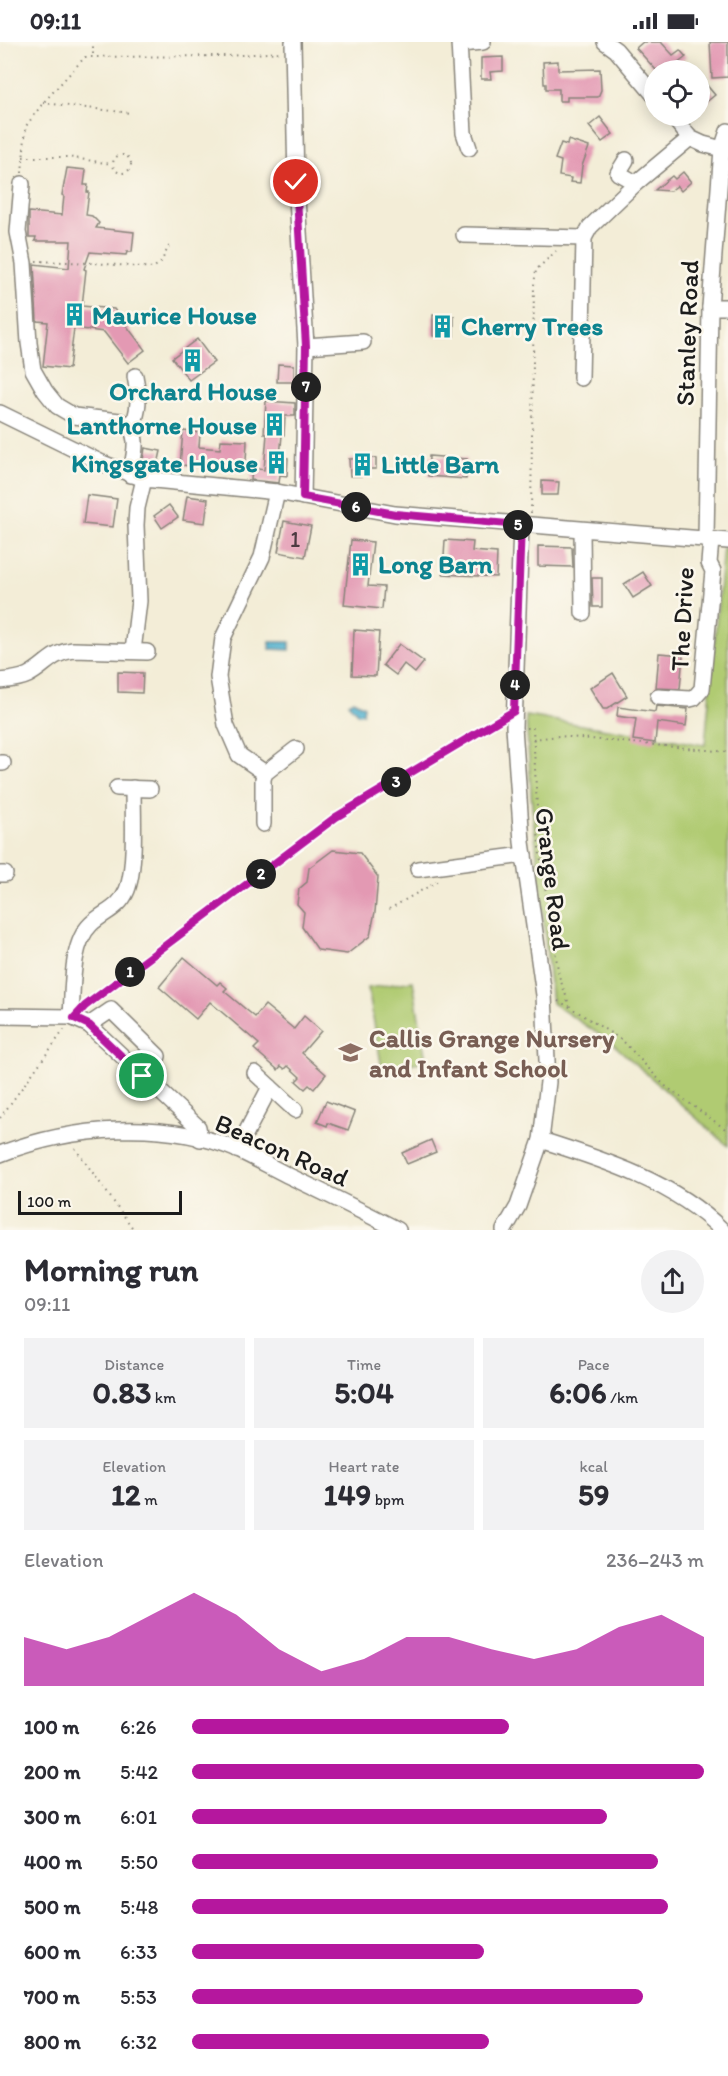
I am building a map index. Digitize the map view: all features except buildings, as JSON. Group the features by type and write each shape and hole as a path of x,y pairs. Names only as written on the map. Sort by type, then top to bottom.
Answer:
{"street":[{"path":"469,148 464,133 460,43 483,42"},
{"path":"604,42 616,50 644,83"},
{"path":"293,46 296,182 306,346 303,497"},
{"path":"680,126 690,138 722,149"},
{"name":"Stanley Road","path":"709,539 710,307 722,149 728,131"},
{"path":"464,235 578,237 636,183 690,138"},
{"path":"626,160 618,173 636,183"},
{"path":"0,681 28,675 62,651 140,652 135,435 127,423 74,416 57,406 45,392 33,370 24,263 18,232 22,184"},
{"path":"578,237 581,378"},
{"path":"710,307 728,307"},
{"path":"306,346 365,342"},
{"path":"132,429 139,408 135,376"},
{"path":"0,413 102,463 137,477 278,492 395,514 582,530 651,543 709,539 728,541"},
{"path":"266,773 239,755 226,725 218,677 223,638 262,557 278,492"},
{"name":"Grange Road","path":"504,1230 518,1206 542,1140 548,1082 544,995 524,855 517,782 514,711 526,525"},
{"path":"582,530 583,613"},
{"name":"The Drive","path":"658,697 685,700 694,698 702,689 713,571 709,563 709,539"},
{"path":"266,816 262,779 295,748"},
{"path":"117,788 150,789"},
{"path":"73,1017 78,944 92,924 117,906 131,876 133,788"},
{"path":"417,869 524,855"},
{"path":"89,1025 111,1010 158,1056 155,1064 142,1076"},
{"path":"0,1016 73,1017 89,1025 198,1127 200,1139"},
{"path":"255,1073 295,1110"},
{"path":"237,1150 270,1087"},
{"name":"Beacon Road","path":"0,1154 66,1136 144,1131 178,1134 237,1150 398,1230"},
{"path":"542,1140 632,1171 671,1192 722,1230"}],"path":[{"path":"93,42 93,55"},
{"path":"22,184 22,157 26,126 85,57 93,55 228,56 293,46"},
{"path":"43,104 131,113"},
{"path":"124,155 129,159 131,165 129,170 121,173 114,169 112,164 115,158 124,155"},
{"path":"22,157 67,157 112,164"},
{"path":"526,525 534,285 537,270 578,237"},
{"path":"24,263 40,261 94,263 153,268 161,262 169,246"},
{"path":"0,1118 73,1017 85,1006 336,817 514,711"},
{"path":"570,1007 559,976 539,848 533,739 559,736 728,752"},
{"path":"389,909 441,879"},
{"path":"544,995 570,1007 623,1041 664,1085 728,1131"},
{"path":"66,1136 134,1230"}],"green space":[{"path":"723,548 728,548 728,1146 612,1043 552,1003 532,806 526,716 705,745"},
{"path":"413,981 426,1061 382,1069 368,988"}],"water":[{"path":"270,642 290,642 290,650 270,649"},
{"path":"353,700 364,706 363,713 358,714 348,703"}],"place":[{"name":"Maurice House","path":"74,315"},
{"name":"Cherry Trees","path":"443,326"},
{"name":"Orchard House","path":"193,360"},
{"name":"Lanthorne House","path":"275,425"},
{"name":"Kingsgate House","path":"276,463"},
{"name":"Little Barn","path":"363,464"},
{"name":"Long Barn","path":"360,564"},
{"name":"Callis Grange Nursery and Infant School","path":"351,1053"}],"route":[{"path":"142,1076 89,1025 74,1018 85,1006 336,817 514,711 521,525 395,514 303,497 306,346 296,182"}]}
